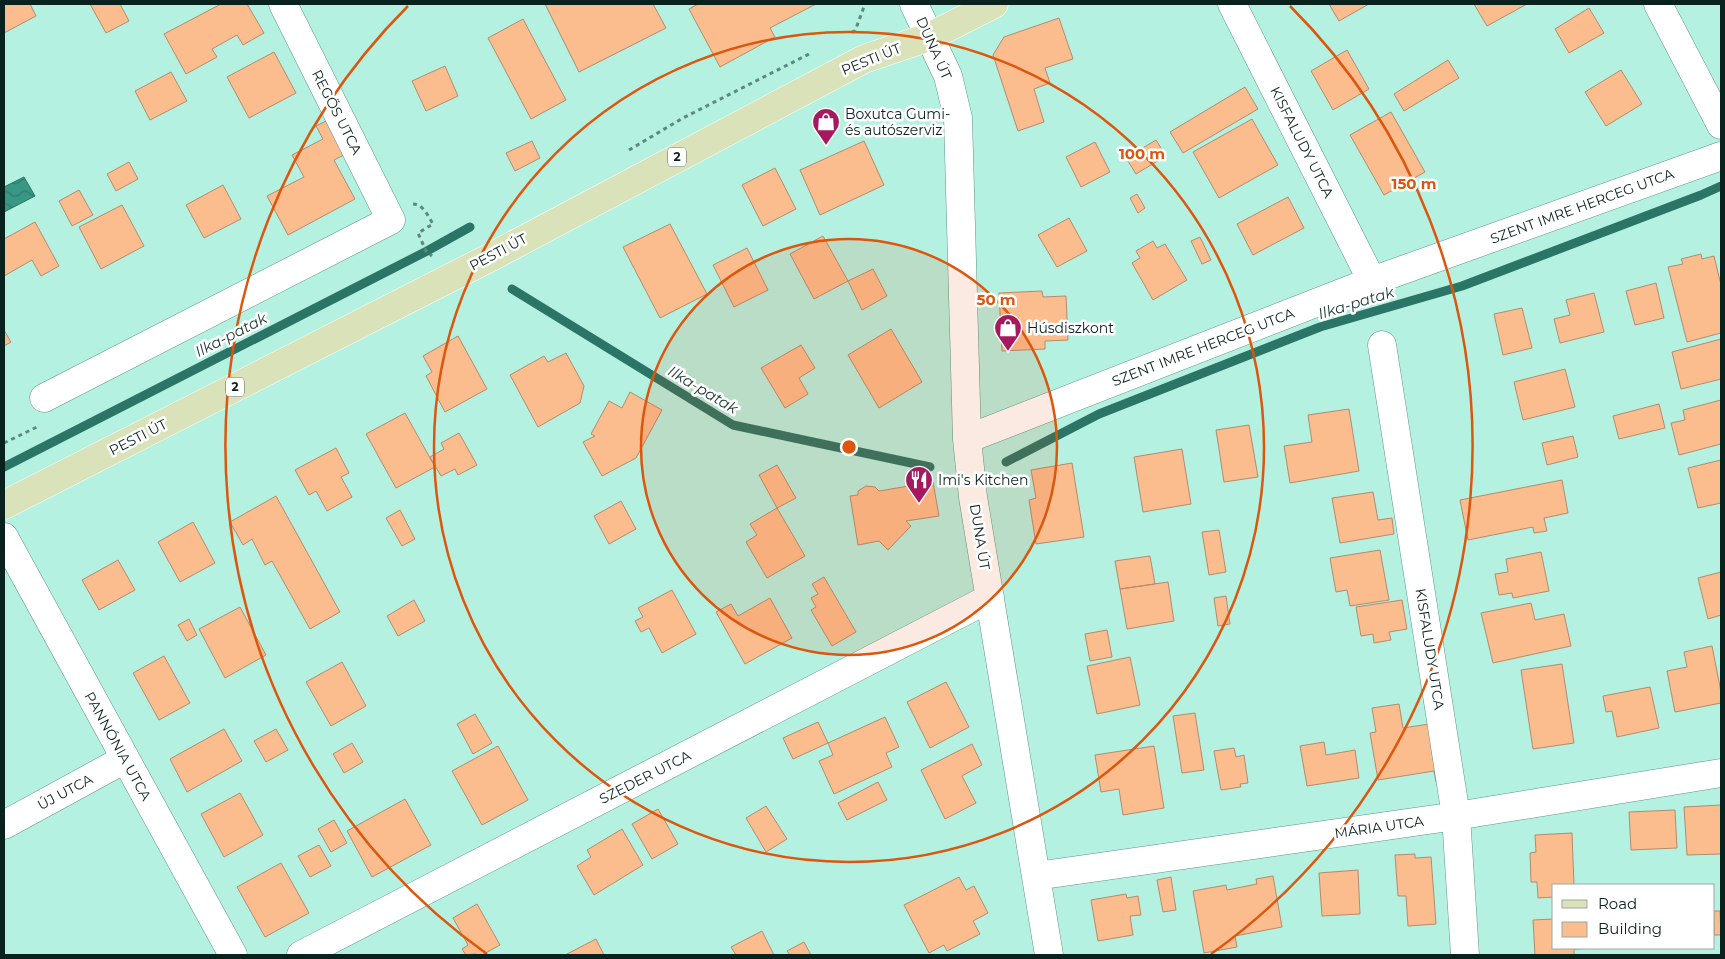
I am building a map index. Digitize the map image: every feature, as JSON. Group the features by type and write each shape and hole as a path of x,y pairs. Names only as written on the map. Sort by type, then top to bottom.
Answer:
{"main road":[{"name":"PESTI ÚT","path":"4,505 479,263 864,59 928,37 994,4"}],"street":[{"name":"REGŐS UTCA","path":"44,398 391,220 283,4"},
{"name":"DUNA ÚT","path":"914,4 948,76 958,118 969,450 973,497 1049,955"},
{"name":"KISFALUDY UTCA","path":"1232,4 1372,281"},
{"path":"1658,4 1721,125"},
{"name":"SZENT IMRE HERCEG UTCA","path":"969,450 1372,281 1721,156"},
{"name":"KISFALUDY UTCA","path":"1382,345 1456,816 1465,955"},
{"name":"PANNÓNIA UTCA","path":"4,537 233,955"},
{"name":"SZEDER UTCA","path":"301,955 990,598"},
{"name":"ÚJ UTCA","path":"4,825 126,759"},
{"name":"MÁRIA UTCA","path":"1036,876 1456,816 1721,772"}],"water":[{"path":"24,177 35,196 4,212 4,187"}],"building":[{"path":"4,4 30,4 36,16 4,33"},
{"path":"90,4 120,4 129,21 106,33"},
{"path":"221,4 247,4 264,33 243,45 237,35 212,49 217,57 186,74 164,34"},
{"path":"545,4 653,4 666,28 579,72"},
{"path":"698,4 816,4 770,28 775,37 720,67 689,9"},
{"path":"1329,4 1369,4 1339,21"},
{"path":"1474,4 1527,4 1487,26"},
{"path":"1589,8 1604,33 1569,53 1555,29"},
{"path":"1059,18 1073,59 1045,68 1050,83 1034,89 1044,122 1018,131 993,55 1004,37"},
{"path":"523,19 566,100 531,119 488,38"},
{"path":"1347,50 1369,89 1333,110 1311,71"},
{"path":"274,52 296,93 249,118 227,77"},
{"path":"1448,60 1459,78 1404,111 1394,94"},
{"path":"445,66 458,96 426,111 412,81"},
{"path":"1621,70 1642,104 1606,126 1585,92"},
{"path":"171,72 187,101 150,120 135,91"},
{"path":"1245,87 1258,109 1183,153 1170,132"},
{"path":"1391,112 1425,172 1384,195 1350,135"},
{"path":"1252,119 1278,165 1219,198 1193,152"},
{"path":"326,121 344,155 334,160 355,199 288,235 267,196 304,177 292,155 323,139 316,126"},
{"path":"1156,140 1166,156 1136,174 1126,158"},
{"path":"532,141 540,158 515,171 506,153"},
{"path":"864,141 884,185 820,215 800,170"},
{"path":"1095,142 1110,172 1081,187 1066,157"},
{"path":"129,162 138,179 116,191 107,174"},
{"path":"775,168 796,209 763,226 742,185"},
{"path":"223,185 241,219 204,238 186,205"},
{"path":"79,190 93,215 72,226 59,201"},
{"path":"1137,194 1145,208 1138,213 1130,198"},
{"path":"1288,197 1304,228 1253,255 1237,224"},
{"path":"122,205 144,246 101,269 79,227"},
{"path":"1069,218 1087,251 1057,267 1038,235"},
{"path":"35,222 59,266 41,276 32,260 4,276 4,239"},
{"path":"670,224 707,294 660,318 623,247"},
{"path":"823,236 848,281 814,299 790,254"},
{"path":"1200,237 1211,260 1202,264 1191,241"},
{"path":"1153,241 1157,248 1165,244 1187,280 1153,300 1132,263 1140,258 1136,251"},
{"path":"747,248 768,290 734,307 713,265"},
{"path":"1701,254 1702,259 1714,256 1721,285 1721,333 1687,342 1668,267 1683,264 1681,259"},
{"path":"873,269 887,296 862,310 848,281"},
{"path":"1656,283 1664,318 1635,325 1626,291"},
{"path":"1042,291 1043,297 1066,296 1068,340 1045,341 1045,349 1002,351 999,293"},
{"path":"1594,293 1604,332 1560,343 1554,319 1570,315 1566,300"},
{"path":"1522,308 1532,348 1503,355 1494,314"},
{"path":"891,329 922,382 879,408 848,355"},
{"path":"4,330 11,342 4,346"},
{"path":"458,336 487,389 445,412 426,376 432,372 423,356"},
{"path":"1721,339 1721,379 1681,389 1672,352"},
{"path":"801,345 815,368 799,378 808,394 785,408 761,368"},
{"path":"566,353 584,386 580,403 538,427 510,375 544,356 548,362"},
{"path":"1565,369 1575,407 1523,420 1514,382"},
{"path":"630,392 662,410 636,458 602,476 583,442 595,436 591,434 609,401 622,408"},
{"path":"1721,400 1721,444 1679,455 1671,423 1685,420 1683,410"},
{"path":"1659,404 1665,428 1619,439 1613,416"},
{"path":"1349,409 1359,471 1290,483 1284,446 1312,442 1308,415"},
{"path":"405,413 435,467 396,488 366,434"},
{"path":"1249,425 1258,477 1224,482 1216,430"},
{"path":"459,433 477,465 458,475 455,469 441,476 430,457 444,449 441,443"},
{"path":"1573,436 1578,457 1547,465 1542,443"},
{"path":"336,448 349,473 341,477 352,497 327,511 316,491 309,495 295,470"},
{"path":"1182,449 1191,504 1143,512 1134,457"},
{"path":"1721,460 1721,503 1698,508 1688,468"},
{"path":"1072,463 1084,537 1036,544 1029,500 1036,498 1031,470"},
{"path":"777,465 796,498 777,508 759,475"},
{"path":"1562,480 1568,513 1544,518 1547,531 1534,533 1533,527 1468,540 1460,500"},
{"path":"933,482 939,516 906,521 911,526 888,550 879,541 858,545 850,496 858,495 858,491 866,486 875,487 879,491"},
{"path":"1373,492 1378,520 1392,518 1394,534 1340,543 1332,498"},
{"path":"276,496 340,612 310,629 272,561 265,565 252,539 243,545 230,522"},
{"path":"621,501 636,529 609,544 594,516"},
{"path":"777,508 805,556 767,578 746,542 757,535 750,524"},
{"path":"400,510 415,539 402,546 386,518"},
{"path":"193,522 215,563 180,582 158,542"},
{"path":"1219,530 1226,572 1209,575 1202,532"},
{"path":"1380,550 1389,600 1350,606 1347,590 1336,592 1330,558"},
{"path":"1541,552 1549,591 1513,598 1512,593 1499,595 1495,574 1508,572 1506,559"},
{"path":"1150,556 1155,584 1120,589 1115,561"},
{"path":"118,560 135,590 99,610 82,580"},
{"path":"1721,572 1721,615 1708,619 1698,578"},
{"path":"824,577 856,632 832,646 811,610 816,607 811,598 818,594 812,584"},
{"path":"1168,582 1174,621 1127,629 1120,589"},
{"path":"672,590 696,634 662,653 649,628 641,632 635,621 643,617 638,608"},
{"path":"1226,596 1230,624 1218,626 1214,598"},
{"path":"770,598 792,638 745,664 716,612 731,604 738,616"},
{"path":"414,600 425,621 398,636 387,616"},
{"path":"1402,600 1407,629 1389,632 1391,640 1374,643 1373,634 1361,636 1356,607"},
{"path":"1531,603 1535,620 1564,614 1571,646 1493,663 1481,613"},
{"path":"240,607 266,655 225,678 199,629"},
{"path":"189,619 197,635 187,641 178,625"},
{"path":"1107,630 1112,657 1090,661 1085,634"},
{"path":"1712,646 1721,692 1721,703 1675,712 1667,671 1687,667 1684,652"},
{"path":"164,656 190,703 159,720 133,673"},
{"path":"1130,657 1140,705 1097,714 1087,666"},
{"path":"342,662 366,706 331,726 306,682"},
{"path":"1562,664 1574,743 1533,749 1521,670"},
{"path":"946,682 969,727 930,748 907,702"},
{"path":"1650,687 1659,728 1617,737 1612,711 1606,712 1603,696"},
{"path":"1399,704 1403,728 1429,724 1445,780 1436,782 1434,771 1378,780 1370,733 1376,732 1372,708"},
{"path":"1195,713 1204,770 1182,773 1173,716"},
{"path":"475,714 492,743 473,754 457,724"},
{"path":"885,717 899,747 886,753 892,767 834,794 819,761 833,755 828,743"},
{"path":"818,722 828,743 793,759 783,738"},
{"path":"224,729 242,761 187,792 170,759"},
{"path":"276,729 288,750 266,762 254,741"},
{"path":"1324,742 1326,755 1355,750 1359,778 1307,786 1300,746"},
{"path":"352,743 363,762 344,773 333,754"},
{"path":"972,744 982,765 962,776 976,803 945,819 921,770"},
{"path":"498,746 528,800 482,825 452,771"},
{"path":"1154,746 1164,808 1123,815 1119,789 1101,792 1095,755"},
{"path":"1234,748 1236,757 1244,755 1248,783 1240,784 1241,787 1221,790 1214,751"},
{"path":"878,782 887,800 847,820 838,803"},
{"path":"240,793 263,835 224,857 201,814"},
{"path":"405,799 431,845 372,877 347,831"},
{"path":"1721,805 1721,854 1687,855 1684,807"},
{"path":"766,806 787,839 766,852 746,818"},
{"path":"658,809 678,844 652,859 632,824"},
{"path":"1675,810 1677,848 1631,850 1629,812"},
{"path":"334,820 347,843 331,852 318,829"},
{"path":"622,829 643,865 594,895 577,866 591,857 587,850"},
{"path":"1572,833 1574,884 1552,884 1552,897 1538,898 1537,882 1531,882 1530,853 1536,852 1535,835"},
{"path":"319,845 331,866 310,877 298,856"},
{"path":"1415,854 1415,858 1431,857 1436,924 1408,926 1406,896 1398,896 1395,855"},
{"path":"281,863 309,913 265,937 237,887"},
{"path":"1358,870 1360,914 1322,916 1319,873"},
{"path":"1273,876 1282,927 1235,936 1237,947 1204,953 1193,891 1226,885 1227,890 1257,884 1256,879"},
{"path":"959,877 966,890 974,886 988,913 973,921 980,934 947,951 944,945 929,953 904,905"},
{"path":"1171,877 1176,910 1163,912 1157,880"},
{"path":"1126,894 1127,898 1138,896 1141,915 1130,916 1133,935 1098,941 1091,900"},
{"path":"477,904 500,945 482,955 466,955 462,949 468,945 453,918"},
{"path":"1715,911 1720,911 1721,935 1715,935"},
{"path":"1552,919 1552,949 1574,949 1574,955 1535,955 1533,920"},
{"path":"762,931 774,955 736,955 731,947"},
{"path":"596,939 604,955 565,955"},
{"path":"804,942 811,955 790,955 787,951"}],"waterway":[{"name":"Ilka-patak","path":"1006,462 1099,414 1320,327 1462,286 1721,186"},
{"name":"Ilka-patak","path":"4,467 427,251 470,227"},
{"name":"Ilka-patak","path":"512,289 733,425 930,467"}],"place":[{"name":"Boxutca Gumi- és autószerviz","path":"826,146"},
{"name":"Húsdiszkont","path":"1008,352"},
{"name":"Imi's Kitchen","path":"919,504"}]}
